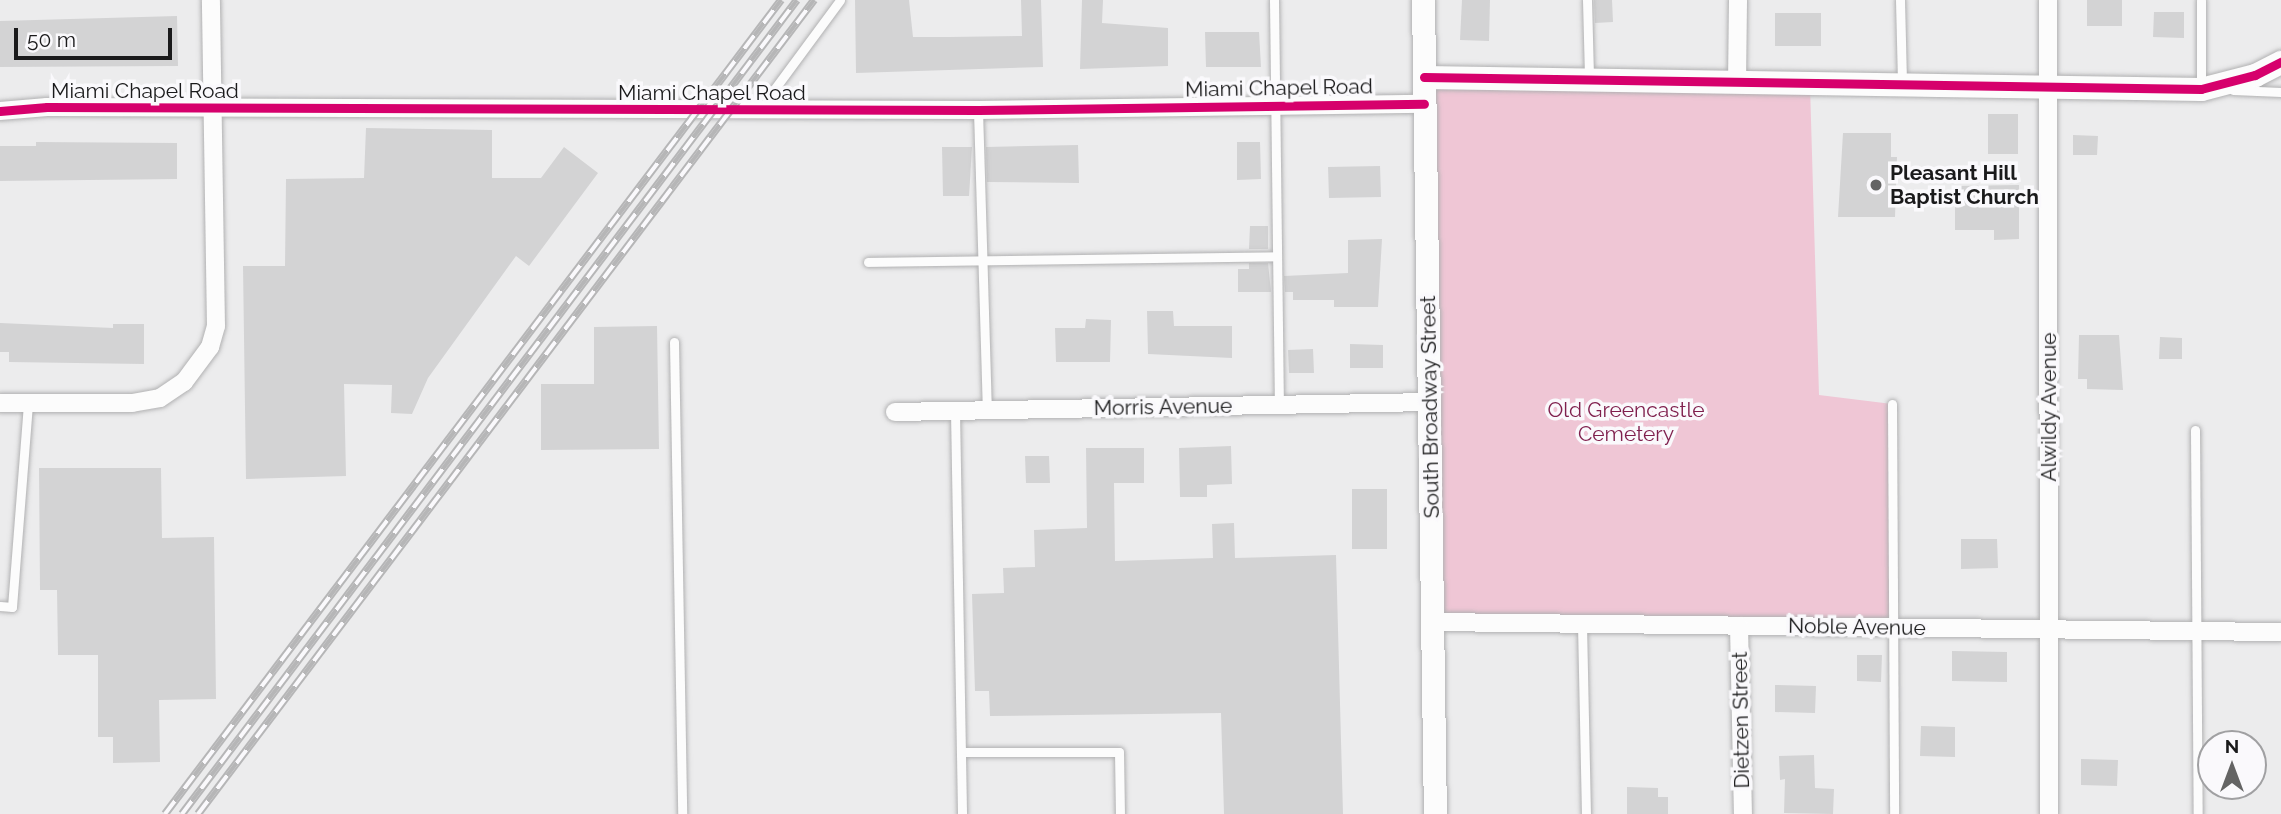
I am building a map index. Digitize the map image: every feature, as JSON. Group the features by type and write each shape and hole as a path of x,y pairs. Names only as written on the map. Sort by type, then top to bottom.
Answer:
{"street":[{"path":"0,403 132,403 167,395 184,382 210,347 216,326 211,0"},
{"name":"South Broadway Street","path":"1423,0 1435,814"},
{"path":"1737,83 1738,0"},
{"name":"Alwildy Avenue","path":"2048,0 2049,814"},
{"path":"1424,78 1903,88 2201,89 2255,75 2281,62"},
{"name":"Miami Chapel Road","path":"0,111 212,108 978,110 1424,104"},
{"name":"Morris Avenue","path":"895,412 1431,402"},
{"name":"Noble Avenue","path":"1433,622 2281,632"},
{"name":"Dietzen Street","path":"1739,626 1743,814"}],"lane":[{"path":"764,111 773,91 840,0"},
{"path":"1274,0 1279,405"},
{"path":"1587,0 1589,82"},
{"path":"1900,0 1903,88"},
{"path":"2201,0 2201,89 2281,92"},
{"path":"978,110 987,411"},
{"path":"868,262 1278,256"},
{"path":"674,342 682,814"},
{"path":"0,606 12,607 28,403"},
{"path":"1892,404 1894,814"},
{"path":"955,411 962,814"},
{"path":"2195,430 2199,631 2198,814"},
{"path":"1582,624 1586,814"},
{"path":"961,752 1119,752 1120,814"}],"green space":[{"name":"Old Greencastle Cemetery","path":"1424,77 1810,85 1819,395 1892,404 1894,627 1433,622"}],"building":[{"path":"855,0 909,0 913,37 949,37 1022,36 1021,0 1041,0 1043,67 856,73"},
{"path":"1082,0 1103,0 1102,23 1168,28 1168,66 1080,69"},
{"path":"1462,0 1490,0 1489,41 1460,40"},
{"path":"1594,0 1612,0 1613,22 1595,23"},
{"path":"2087,0 2122,0 2122,26 2087,26"},
{"path":"2154,12 2184,12 2184,38 2153,37"},
{"path":"1775,13 1821,13 1821,46 1775,46"},
{"path":"177,16 178,66 0,67 0,21"},
{"path":"1205,32 1259,32 1261,67 1206,67"},
{"path":"1988,114 2018,114 2018,154 1988,154"},
{"path":"366,128 492,130 492,178 541,178 564,147 598,173 529,266 516,256 428,378 412,414 391,413 392,385 344,384 346,476 246,479 243,266 285,266 286,179 364,178"},
{"path":"1843,133 1891,133 1891,157 1897,157 1895,217 1838,217"},
{"path":"2073,135 2098,136 2097,155 2073,155"},
{"path":"36,142 177,143 177,179 0,181 0,146 36,146"},
{"path":"1237,142 1260,142 1261,179 1237,180"},
{"path":"1078,145 1079,183 987,182 986,147"},
{"path":"942,147 972,147 969,196 943,196"},
{"path":"1380,166 1381,197 1329,198 1328,167"},
{"path":"2019,185 2019,239 1994,240 1994,230 1955,230 1955,186"},
{"path":"1250,226 1268,226 1268,249 1249,249"},
{"path":"1382,239 1378,307 1334,307 1334,300 1293,300 1293,292 1285,292 1284,276 1348,273 1348,240"},
{"path":"1249,263 1268,263 1271,292 1238,292 1238,269 1249,269"},
{"path":"1147,311 1173,311 1174,326 1232,326 1232,358 1148,354"},
{"path":"1086,319 1111,320 1110,362 1056,362 1055,328 1085,328"},
{"path":"0,323 113,328 113,324 144,324 144,364 9,362 9,352 0,352"},
{"path":"657,326 659,449 541,450 541,384 594,384 594,327"},
{"path":"2079,335 2119,335 2123,390 2087,389 2087,379 2078,379"},
{"path":"2160,337 2182,338 2182,359 2159,359"},
{"path":"1350,344 1383,345 1383,368 1350,368"},
{"path":"1313,349 1314,373 1289,373 1288,350"},
{"path":"1231,446 1232,484 1207,485 1207,497 1180,497 1179,448"},
{"path":"1086,448 1144,448 1144,483 1114,483 1115,561 1213,558 1212,524 1234,523 1235,558 1336,555 1343,814 1224,814 1221,713 990,716 989,691 975,691 972,594 1004,593 1003,568 1035,567 1034,530 1087,528"},
{"path":"1025,456 1049,456 1050,483 1026,483"},
{"path":"39,468 161,468 162,538 214,537 216,699 159,700 160,762 113,763 113,737 98,737 98,655 58,655 57,590 40,590"},
{"path":"1352,489 1387,489 1387,549 1352,549"},
{"path":"1961,539 1997,539 1998,568 1961,569"},
{"path":"1952,651 2007,652 2007,682 1952,681"},
{"path":"1857,655 1882,655 1881,682 1857,681"},
{"path":"1775,685 1816,686 1815,713 1775,712"},
{"path":"1921,726 1955,727 1955,757 1920,756"},
{"path":"1814,755 1815,788 1834,789 1833,814 1784,813 1785,779 1780,780 1779,756"},
{"path":"2081,759 2118,760 2117,786 2081,785"},
{"path":"1627,787 1658,788 1658,797 1668,797 1668,814 1627,814"}],"railway":[{"path":"165,814 781,0"},
{"path":"182,814 797,0"},
{"path":"198,814 814,0"}],"cycle path":[{"path":"1424,77 2201,89 2255,75 2281,62"},
{"path":"0,111 47,107 978,110 1424,104"}],"place":[{"name":"Pleasant Hill Baptist Church","path":"1876,185"}]}
